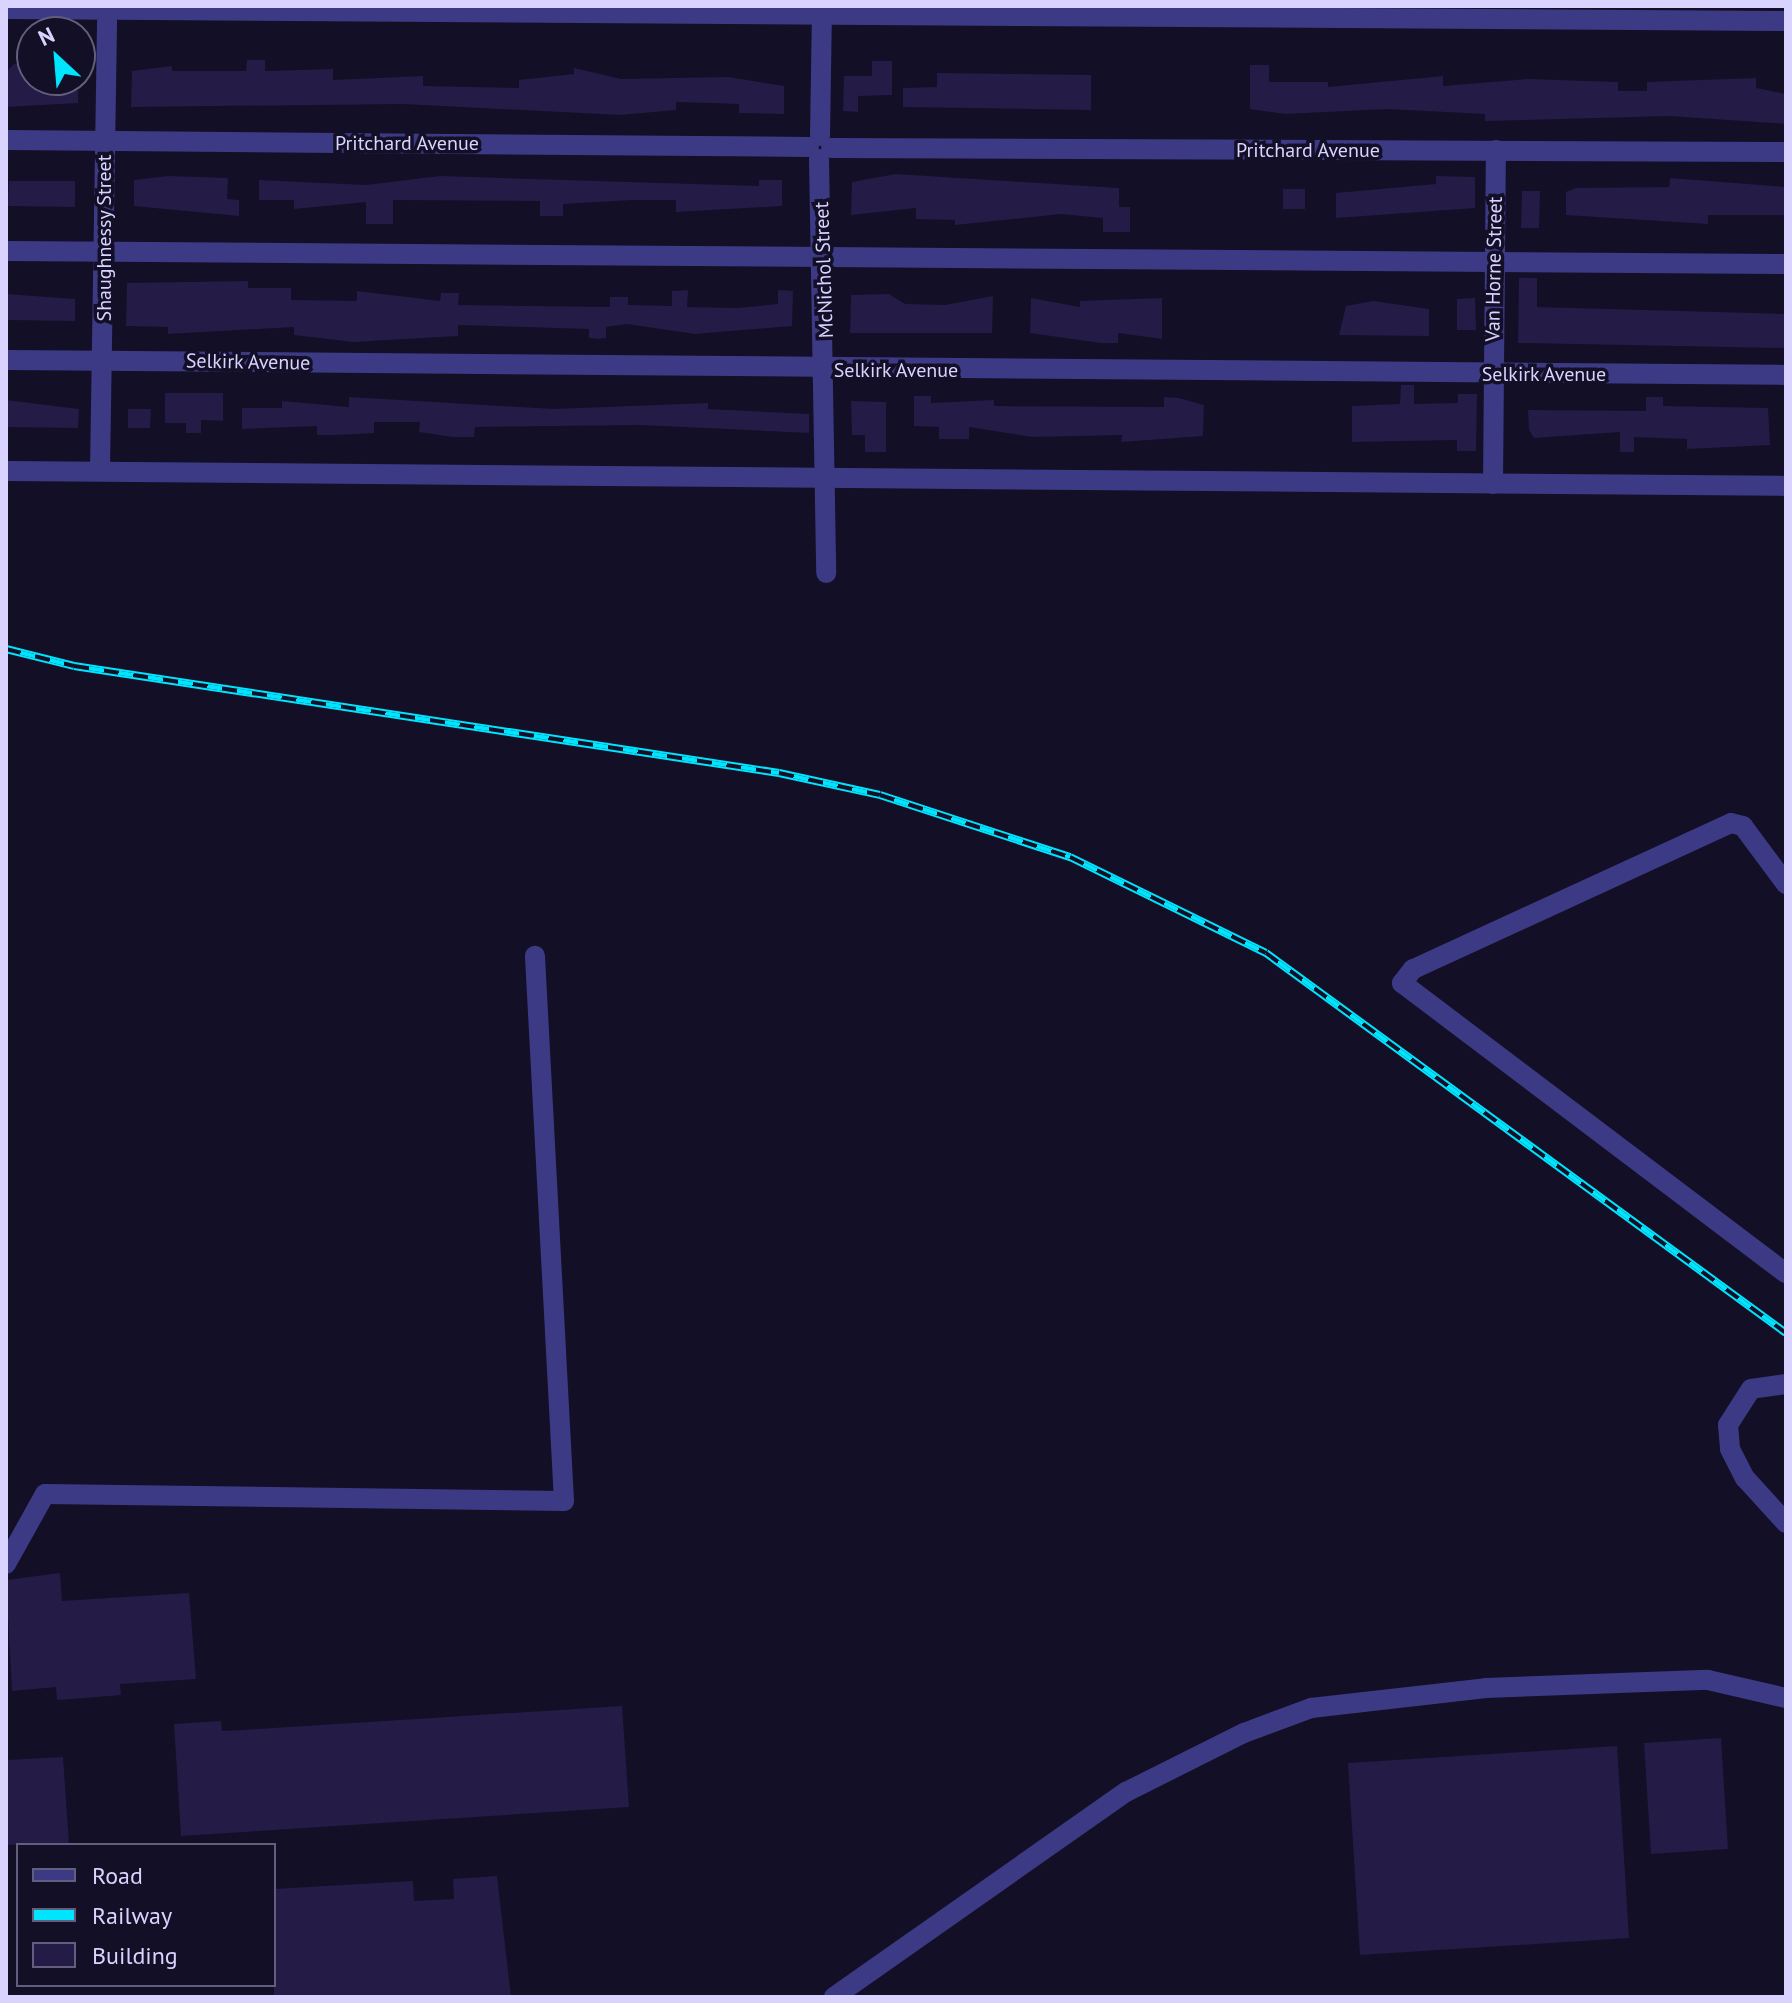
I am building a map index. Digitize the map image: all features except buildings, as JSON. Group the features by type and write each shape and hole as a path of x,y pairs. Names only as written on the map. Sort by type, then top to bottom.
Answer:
{"street":[{"name":"Shaughnessy Street","path":"100,470 107,8"},
{"path":"6,9 822,10 1786,21"},
{"name":"McNichol Street","path":"822,10 820,147 828,369 826,573"},
{"name":"Pritchard Avenue","path":"6,140 1786,152"},
{"name":"Van Horne Street","path":"1493,484 1496,150"},
{"path":"6,251 824,253 1786,264"},
{"name":"Selkirk Avenue","path":"6,360 1786,375"},
{"path":"6,471 1786,486"},
{"path":"1786,884 1743,826 1731,823 1402,978 1409,992 1786,1273"},
{"path":"6,1564 45,1494 564,1501 535,956"},
{"path":"1786,1384 1751,1389 1728,1425 1730,1449 1745,1478 1786,1523"},
{"path":"834,1997 1126,1792 1311,1708 1486,1688 1708,1680 1786,1698"}],"railway":[{"path":"6,649 74,666 779,773 880,795 1070,857 1266,953 1786,1333"}]}
